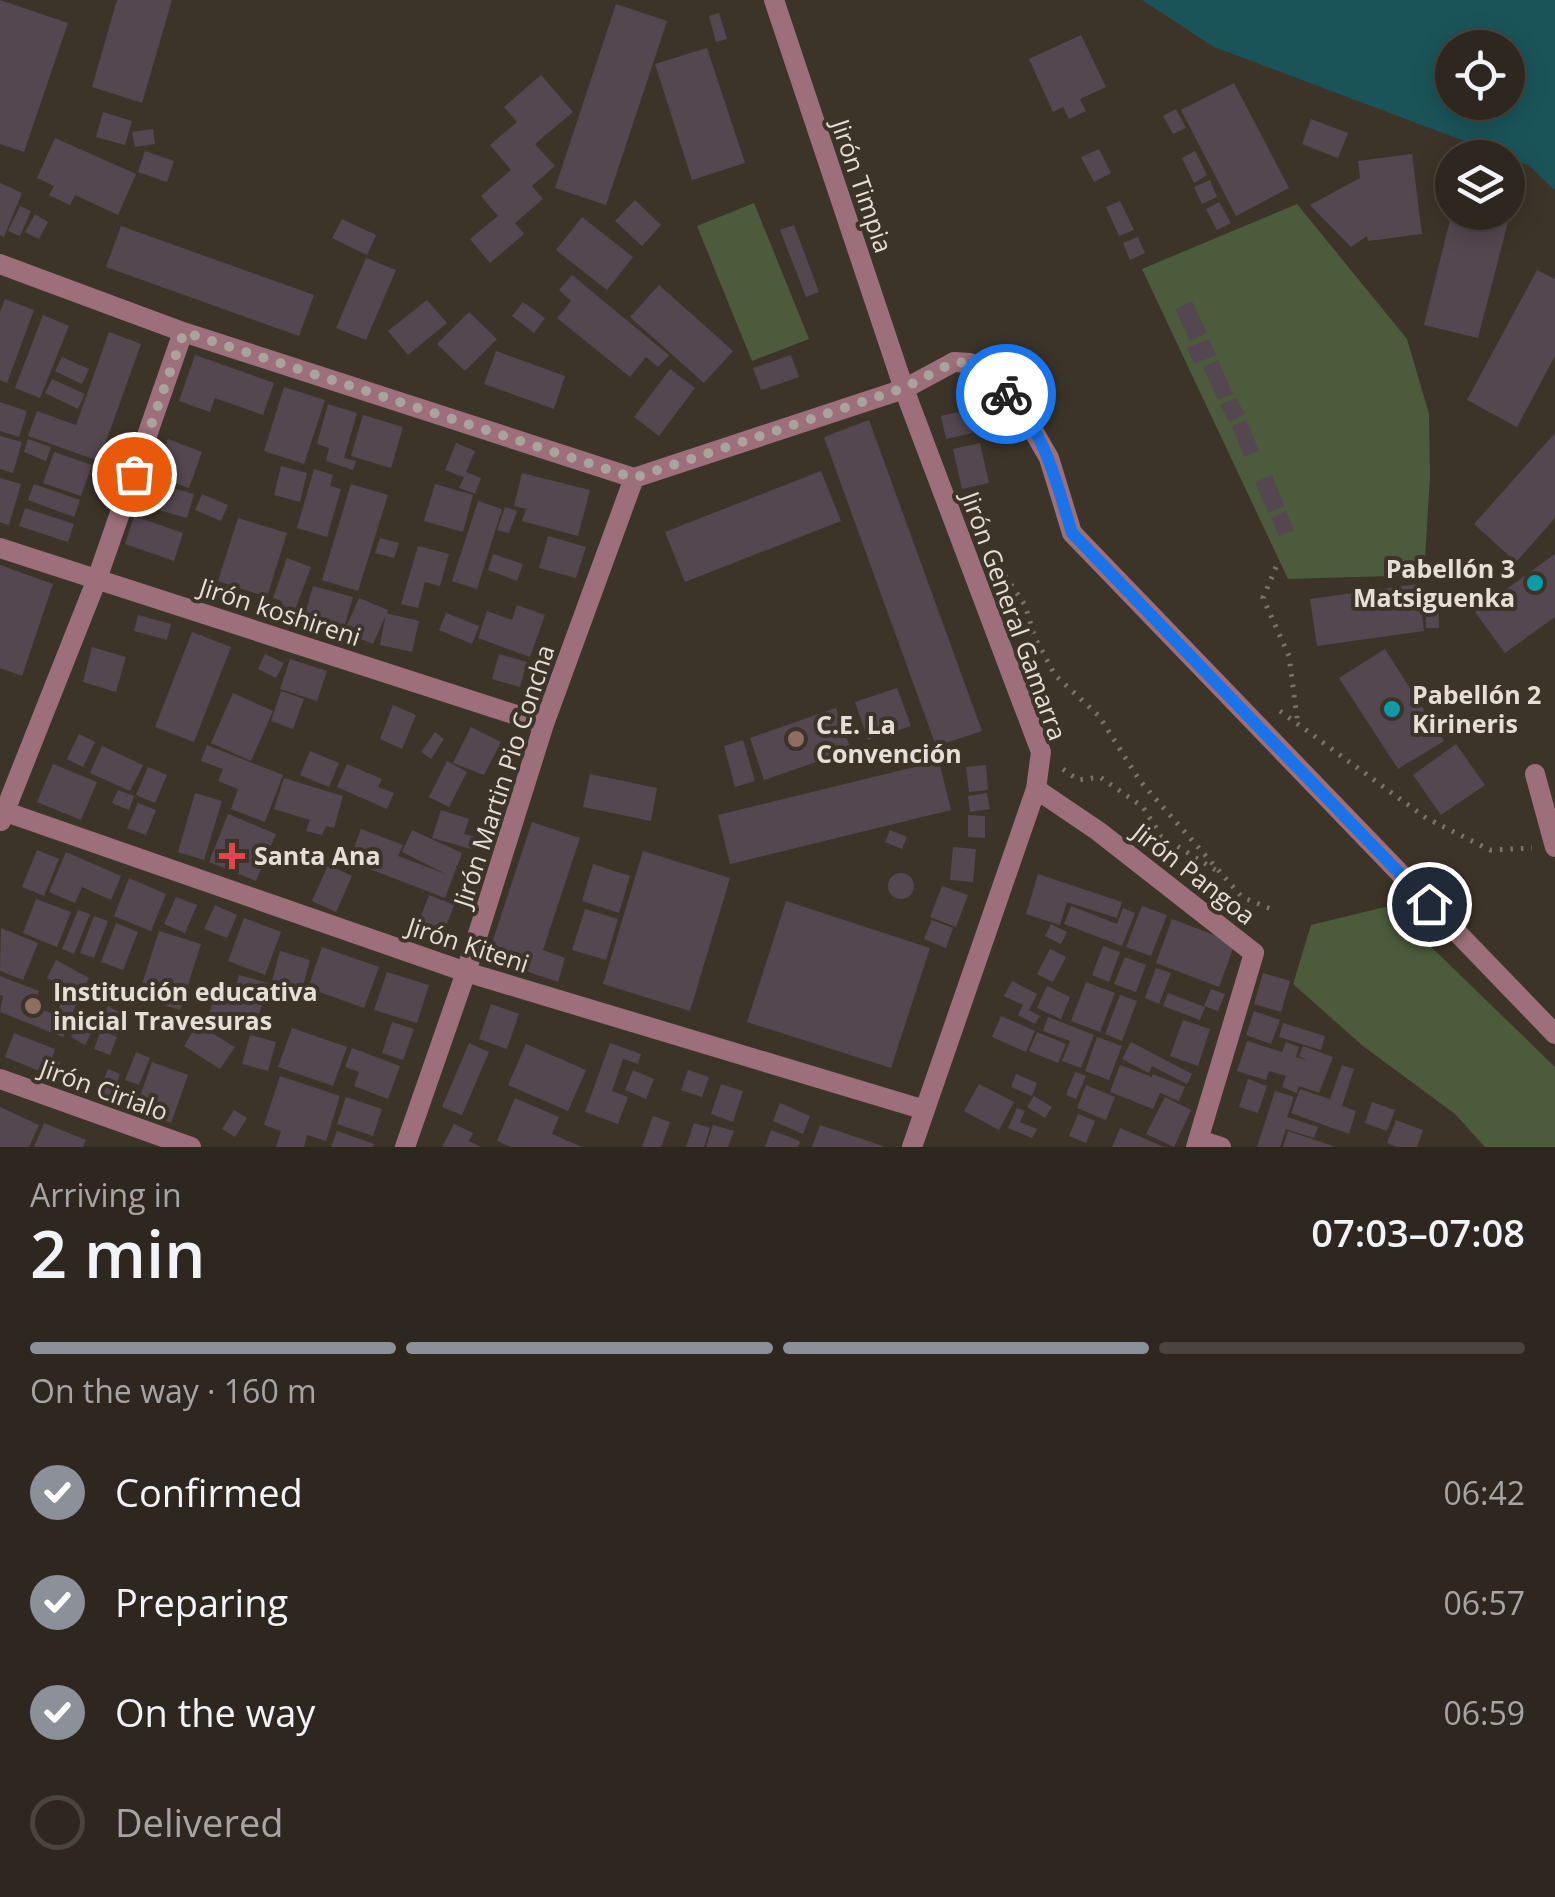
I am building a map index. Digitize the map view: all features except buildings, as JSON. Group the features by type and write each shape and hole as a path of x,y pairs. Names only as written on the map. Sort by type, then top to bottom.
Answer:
{"street":[{"name":"Jirón Timpia","path":"774,0 904,388"},
{"path":"0,264 184,332 634,478 904,388 954,362 970,363 1019,406 1049,458 1072,533 1555,1034"},
{"path":"1,815 96,580 184,332"},
{"name":"Jirón General Gamarra","path":"904,388 1041,752 1036,789 912,1147"},
{"name":"Jirón Martin Pio Concha","path":"405,1147 466,972 544,724 634,478"},
{"name":"Jirón koshireni","path":"0,548 544,724"},
{"path":"1535,774 1555,846"},
{"name":"Jirón Pangoa","path":"1036,789 1098,831 1254,953 1197,1143"},
{"name":"Jirón Kiteni","path":"1,815 466,972 925,1110"},
{"name":"Jirón Cirialo","path":"0,1079 191,1147"},
{"path":"1197,1143 1221,1147"}],"path":[{"path":"996,562 1024,605 1035,638 1055,675 1099,716 1140,780 1242,896 1276,912"},
{"path":"1276,567 1263,598 1289,656 1298,725"},
{"path":"1268,702 1426,818 1490,850 1555,846"},
{"path":"1041,752 1078,780 1100,777 1143,807 1160,836 1222,873"}],"green space":[{"path":"754,203 809,339 752,361 697,226"},
{"path":"1297,204 1407,339 1429,414 1424,575 1288,579 1142,269"},
{"path":"1389,906 1555,1067 1555,1147 1485,1147 1455,1114 1363,1046 1293,984 1311,925"}],"water":[{"path":"1142,0 1555,0 1555,190 1525,164 1525,140 1461,140 1214,47"}],"way so far":[{"path":"134,474 184,332 634,478 904,388 954,362 970,363 1006,394"}],"place":[{"name":"Pabellón 3 Matsiguenka","path":"1535,583"},
{"name":"Pabellón 2 Kirineris","path":"1392,709"},
{"name":"C.E. La Convención","path":"796,739"},
{"name":"Santa Ana","path":"232,856"},
{"name":"Institución educativa inicial Travesuras","path":"33,1006"}],"route":[{"path":"1006,394 1019,406 1049,458 1072,533 1429,904"}]}
